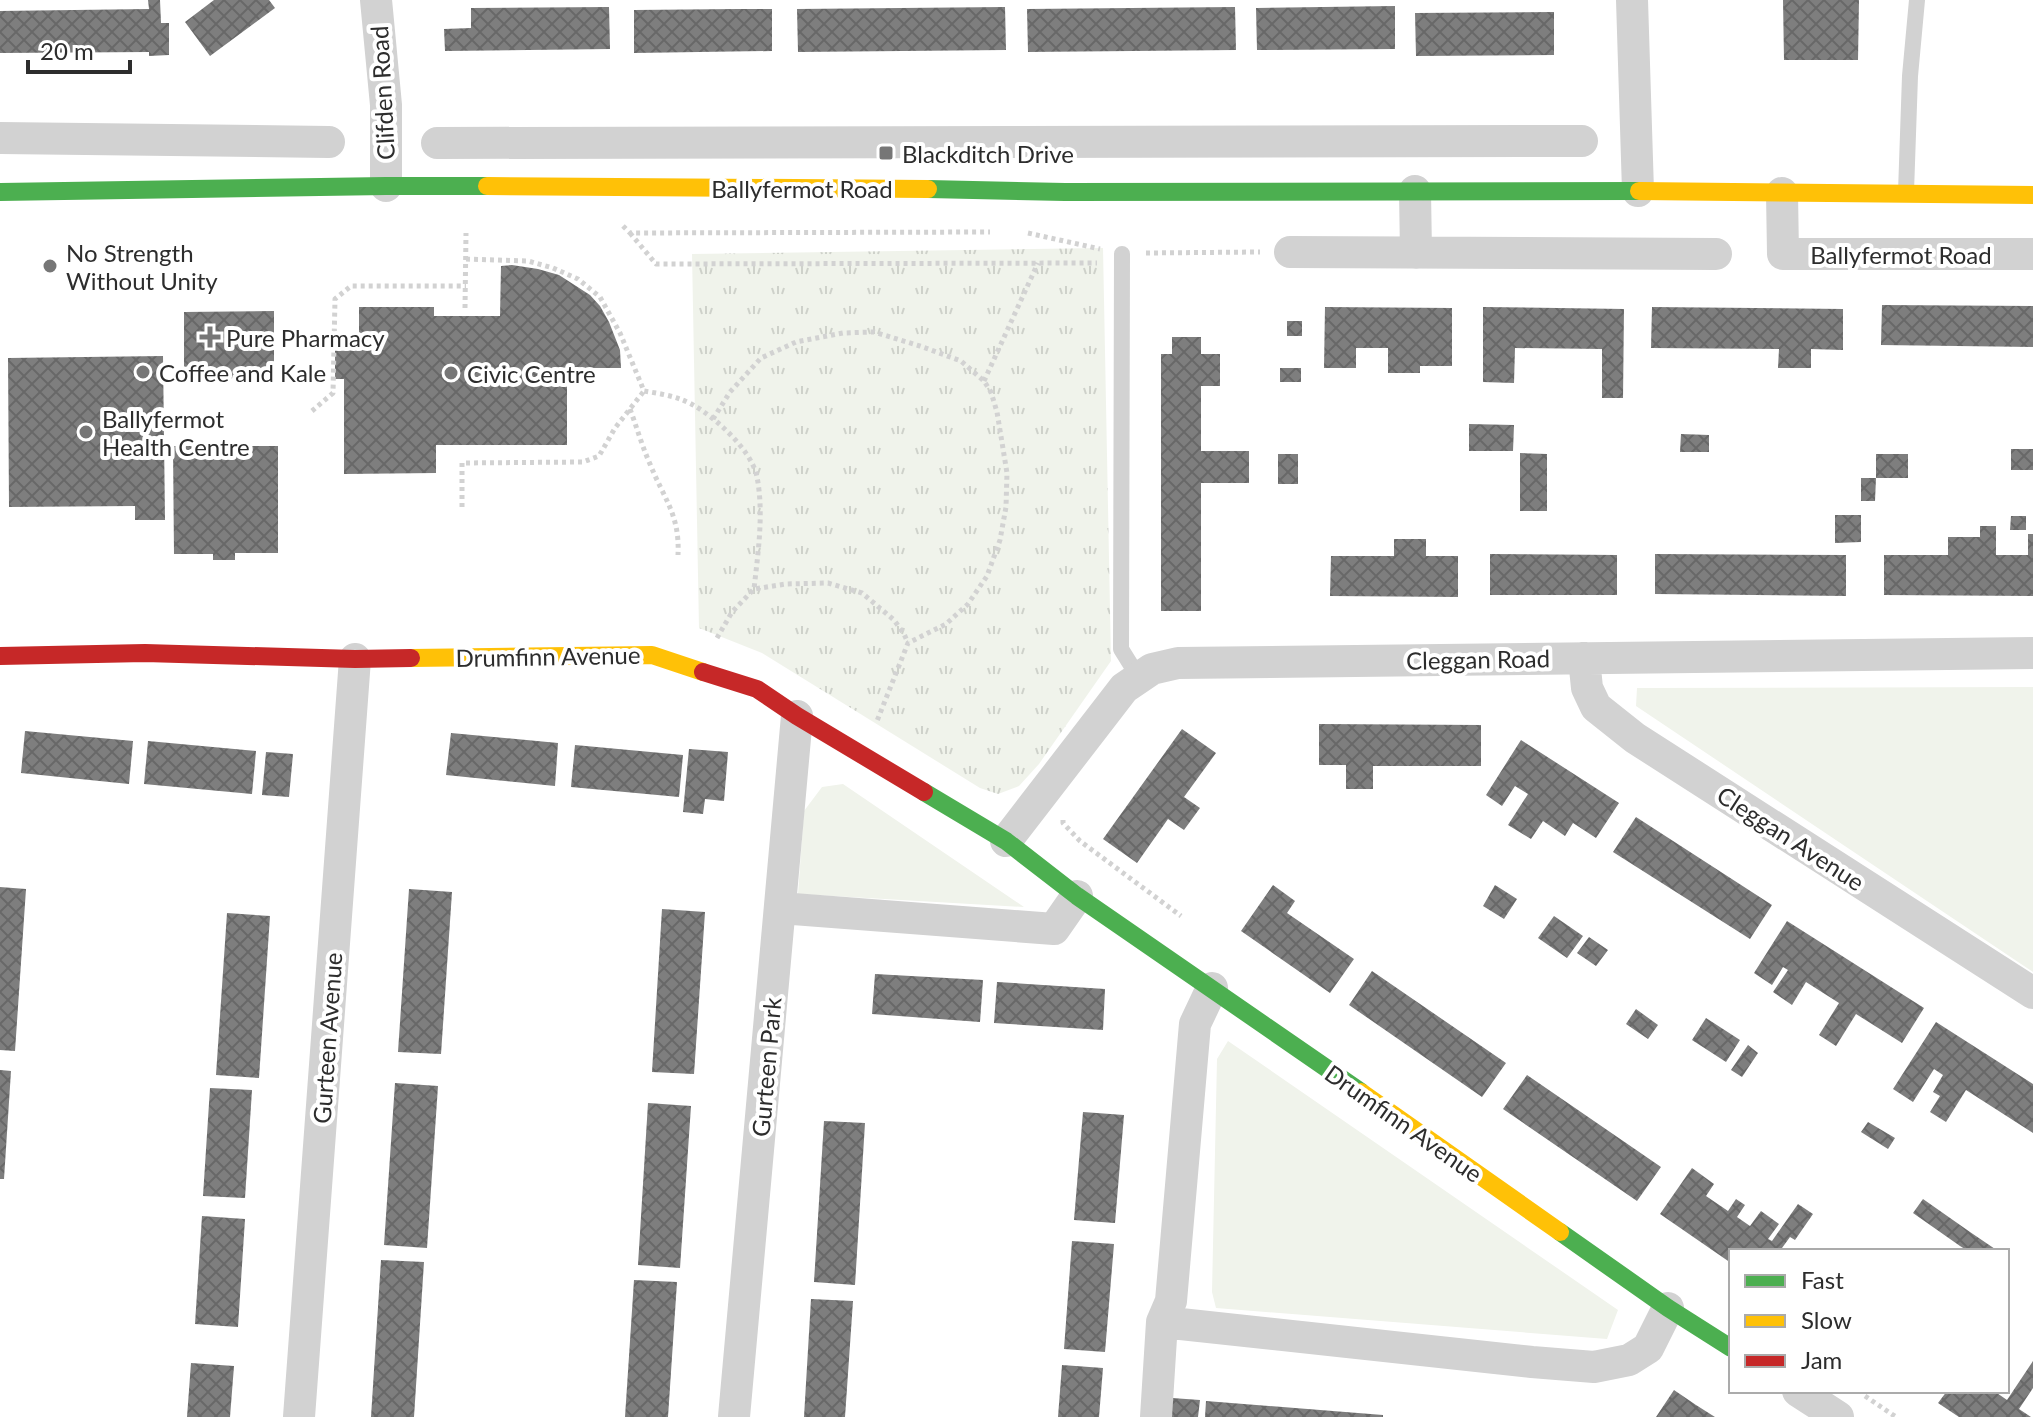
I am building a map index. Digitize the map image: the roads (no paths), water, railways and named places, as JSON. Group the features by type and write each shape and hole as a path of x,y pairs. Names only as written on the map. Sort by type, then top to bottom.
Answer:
{"main road":[{"name":"Ballyfermot Road","path":"0,192 386,186 2033,195"},
{"name":"Drumfinn Avenue","path":"0,656 145,653 355,659 652,655 757,689 1006,841 1077,896 1668,1308 1729,1347"}],"street":[{"name":"Clifden Road","path":"376,0 386,105 386,186"},
{"path":"1632,0 1638,191"},
{"path":"0,138 329,142"},
{"path":"107,139 109,191"},
{"path":"1051,141 1052,192"},
{"path":"1507,141 1508,191"},
{"name":"Ballyfermot Road","path":"437,143 1582,141"},
{"path":"551,142 552,187"},
{"path":"1415,191 1416,253"},
{"name":"Ballyfermot Road","path":"1782,193 1783,254 2033,254"},
{"path":"1290,252 1716,254"},
{"name":"Cleggan Road","path":"1006,841 1124,688 1152,669 1178,663 2033,653"},
{"name":"Cleggan Avenue","path":"1584,658 1587,688 1596,707 1635,738 2033,993"},
{"name":"Gurteen Avenue","path":"299,1417 355,659"},
{"name":"Gurteen Park","path":"734,1417 797,716"},
{"path":"780,908 1054,929 1077,896"},
{"path":"1156,1417 1162,1322 1171,1301 1195,1024 1212,988"},
{"path":"1162,1322 1594,1367 1629,1360 1648,1348 1668,1308"},
{"path":"1801,1393 1838,1417"}],"lane":[{"path":"1906,193 1910,76 1917,0"},
{"path":"1122,254 1121,649 1139,678"}],"place":[{"name":"Blackditch Drive","path":"886,153"},
{"name":"No Strength Without Unity","path":"50,266"},
{"name":"Pure Pharmacy","path":"210,337"},
{"name":"Coffee and Kale","path":"143,372"},
{"name":"Civic Centre","path":"451,373"},
{"name":"Ballyfermot Health Centre","path":"86,432"}]}
